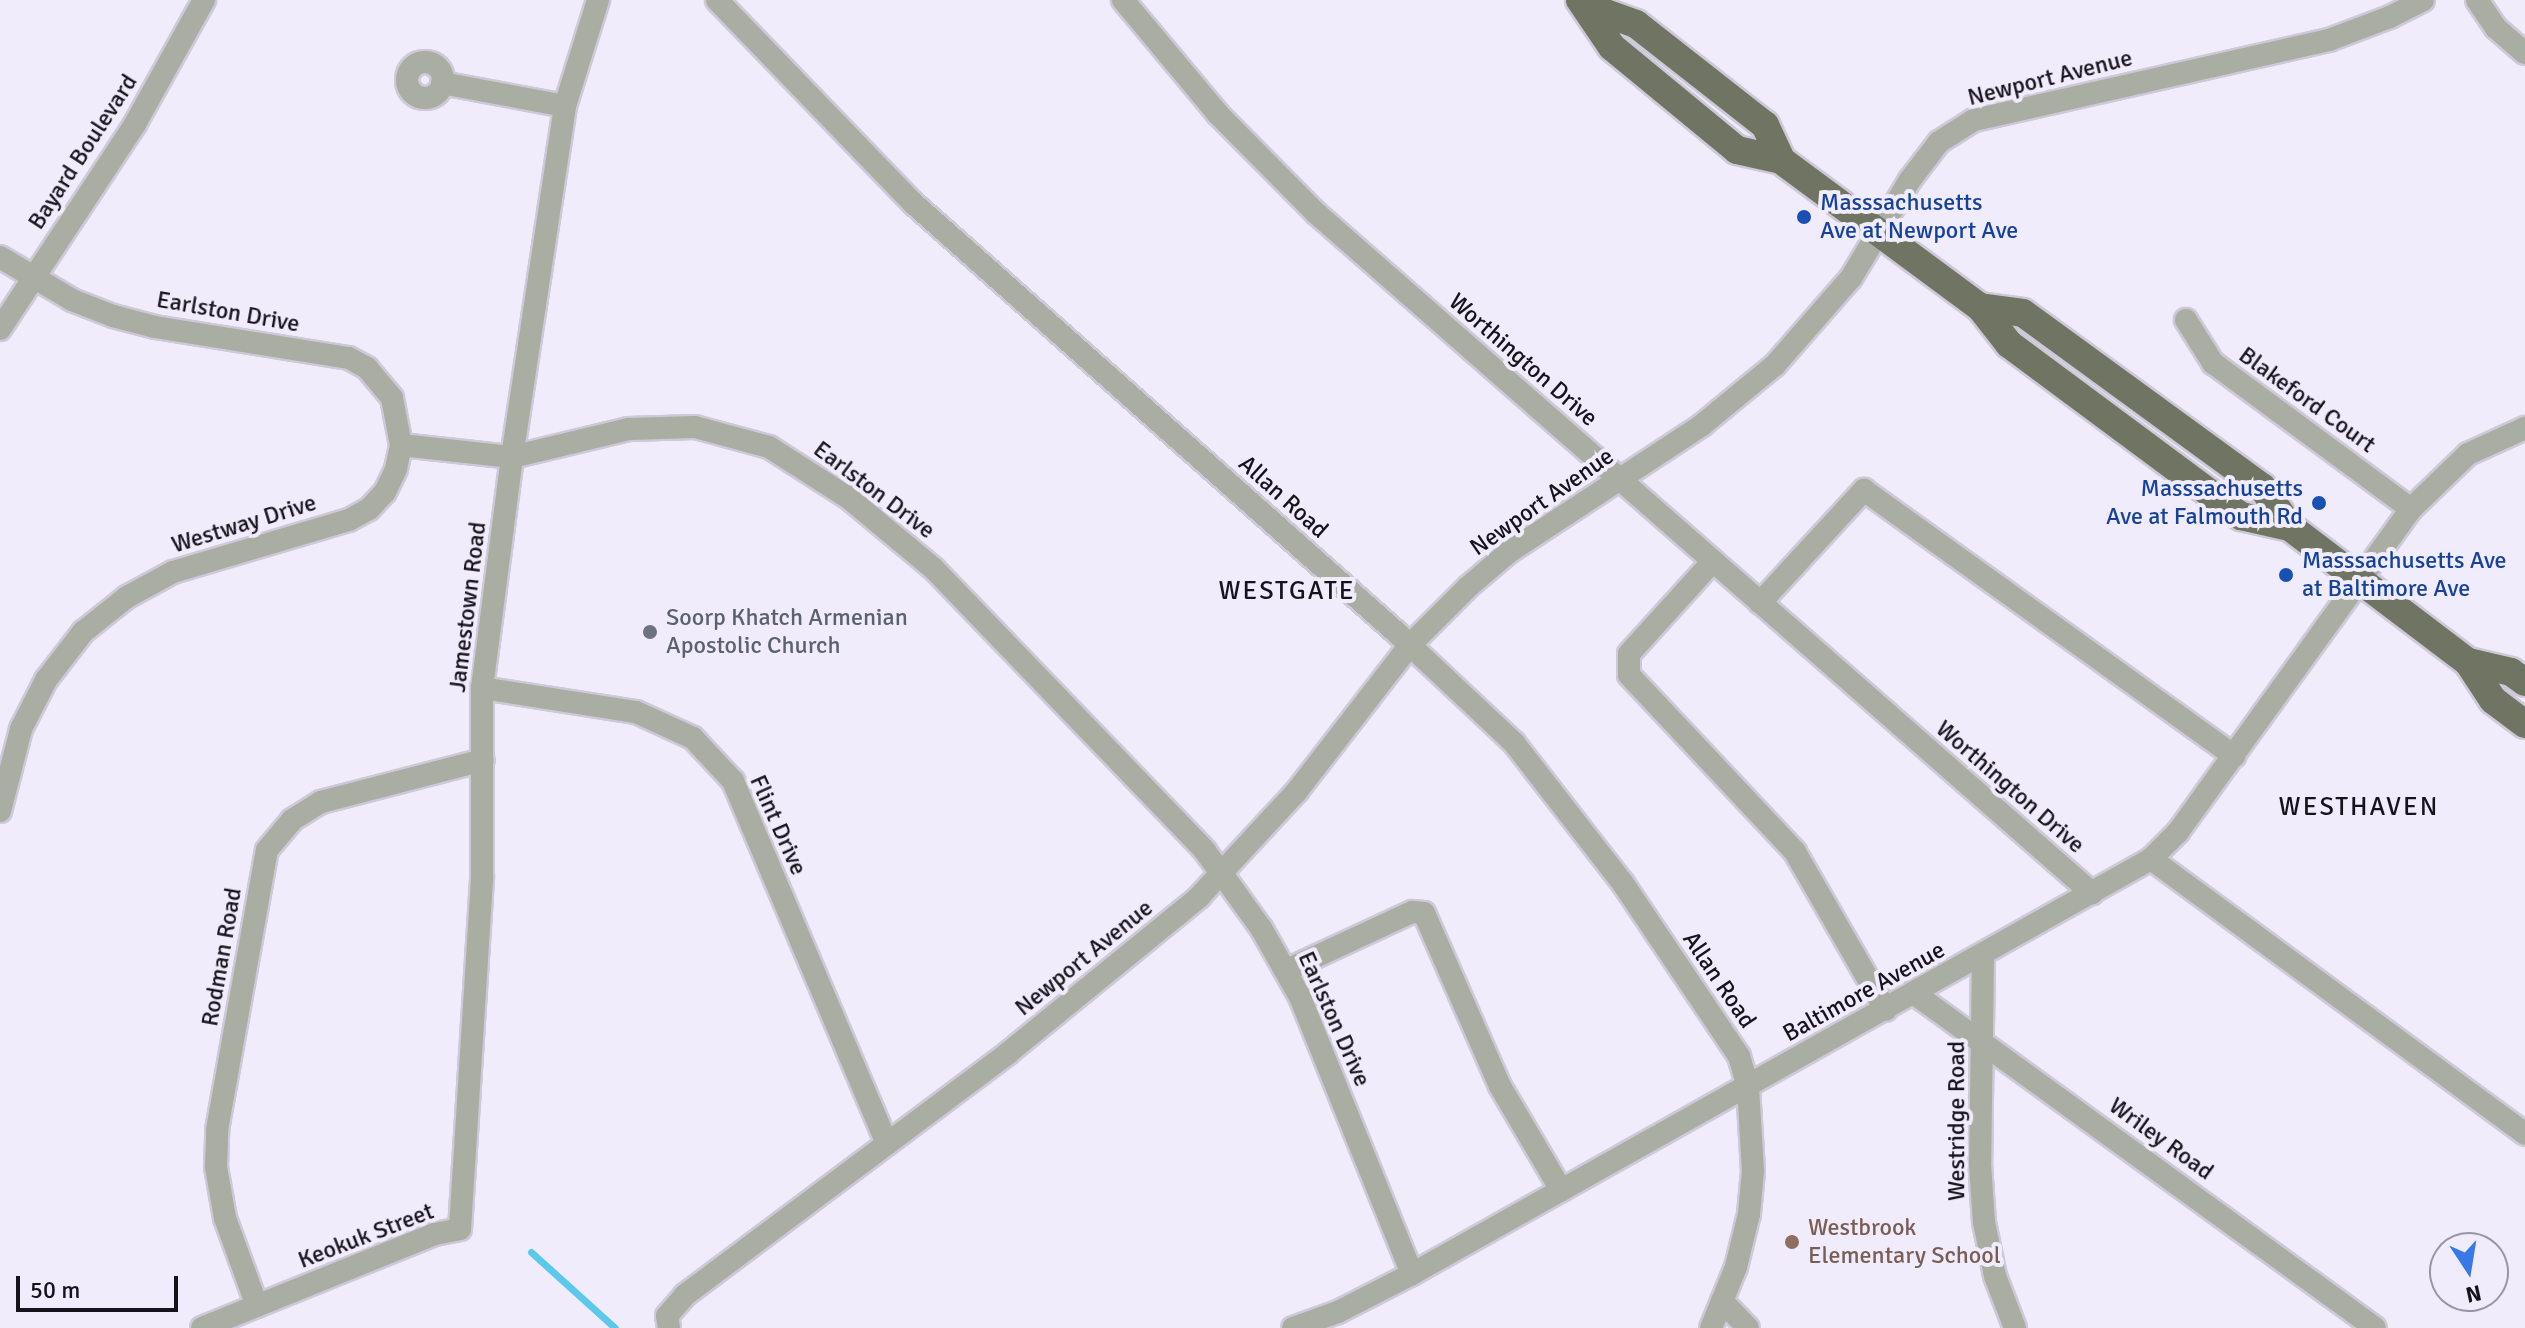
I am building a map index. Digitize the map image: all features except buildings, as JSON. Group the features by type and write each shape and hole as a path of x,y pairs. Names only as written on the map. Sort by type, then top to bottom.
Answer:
{"main road":[{"path":"1583,3 1636,24 1765,125 1781,160 1980,307 2023,313 2262,487 2290,527 2468,662 2493,700 2525,724"},
{"path":"2468,662 2511,672 2525,682"}],"street":[{"name":"Bayard Boulevard","path":"0,329 135,124 204,0"},
{"name":"Jamestown Road","path":"460,1229 482,876 482,688 512,457 565,106 598,0"},
{"name":"Allan Road","path":"717,0 913,203 1410,645 1532,764 1622,882 1739,1056 1748,1087 1753,1171 1749,1214 1736,1267 1711,1328"},
{"name":"Worthington Drive","path":"1123,0 1218,114 1316,213 2092,893"},
{"name":"Newport Avenue","path":"668,1322 685,1295 1008,1053 1199,897 1297,791 1410,645 1509,552 1702,425 1775,365 1851,278 1910,180 1939,142 1974,120 2329,40 2390,17 2423,0"},
{"path":"2477,0 2496,28 2525,53"},
{"path":"442,83 565,106"},
{"name":"Earlston Drive","path":"0,257 72,300 141,323 349,358 367,368 392,398 401,445 512,457 629,429 695,427 769,447 850,499 934,569 1205,851 1222,874 1287,970 1412,1274"},
{"name":"Blakeford Court","path":"2186,320 2213,363 2411,509"},
{"name":"Baltimore Avenue","path":"1293,1328 1338,1312 1412,1274 1983,957 2151,859 2178,832 2411,509 2468,454 2525,428"},
{"name":"Westway Drive","path":"0,811 21,729 46,680 83,632 127,597 173,572 349,520 369,509 385,492 396,469 401,445"},
{"path":"1760,603 1864,490 2234,756"},
{"path":"1713,561 1629,654 1629,675 1795,852 1886,1010"},
{"name":"Flint Drive","path":"482,688 636,712 693,738 733,781 887,1144"},
{"name":"Rodman Road","path":"257,1306 225,1218 216,1155 217,1130 267,850 292,820 321,802 483,760"},
{"path":"2151,859 2525,1134"},
{"path":"1287,970 1412,912 1424,913 1500,1086 1561,1190"},
{"name":"Westridge Road","path":"1983,957 1980,1164 1984,1222 1995,1276 2015,1328"},
{"name":"Wriley Road","path":"1915,994 2375,1328"},
{"name":"Keokuk Street","path":"202,1328 435,1234 460,1229"},
{"path":"1722,1301 1748,1328"}],"waterway":[{"path":"531,1252 615,1328"}],"place":[{"name":"Masssachusetts Ave at Newport Ave","path":"1804,217"},
{"name":"Masssachusetts Ave at Falmouth Rd","path":"2319,503"},
{"name":"Masssachusetts Ave at Baltimore Ave","path":"2286,575"},
{"name":"Soorp Khatch Armenian Apostolic Church","path":"650,632"},
{"name":"Westbrook Elementary School","path":"1792,1242"}],"district":[{"name":"WESTGATE","path":"1287,592"},
{"name":"WESTHAVEN","path":"2359,808"}]}
